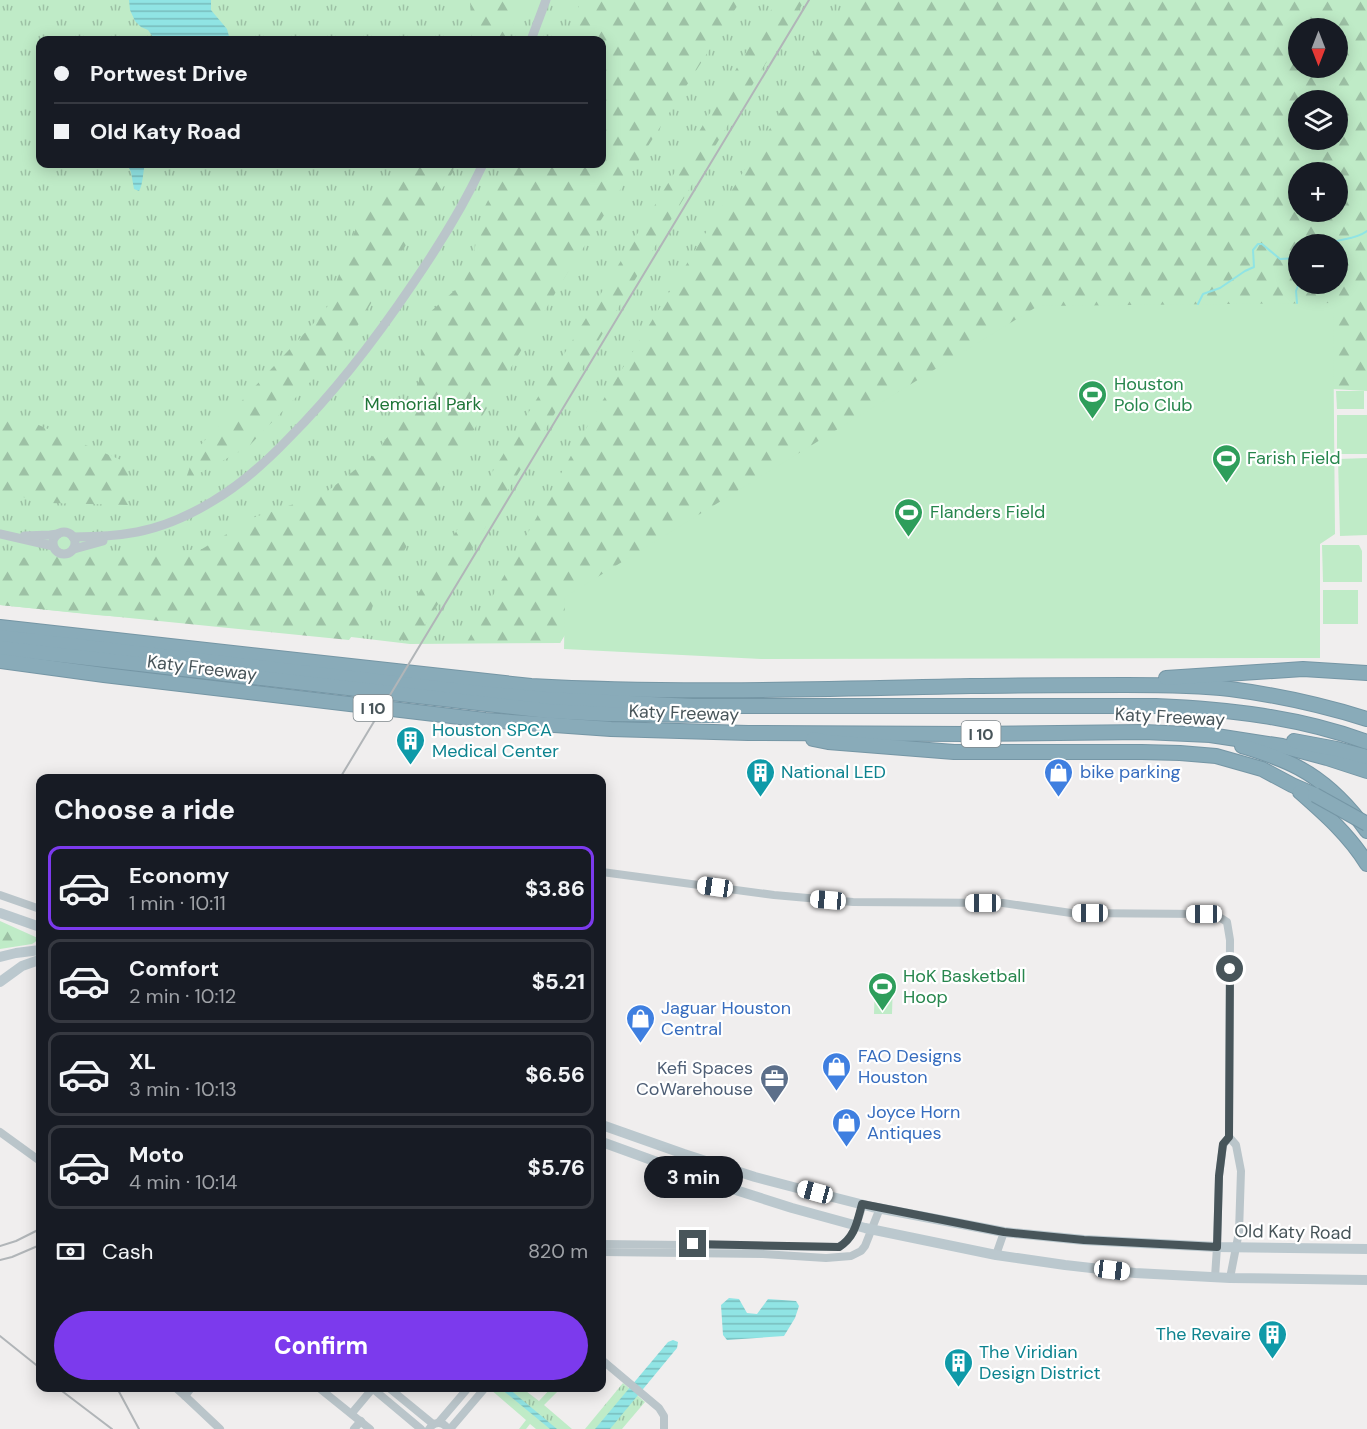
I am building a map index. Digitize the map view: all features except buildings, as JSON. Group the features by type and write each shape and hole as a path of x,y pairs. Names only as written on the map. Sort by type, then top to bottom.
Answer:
{"highway":[{"name":"Katy Freeway","path":"0,627 531,686 616,690 1170,686 1229,689 1270,695 1317,704 1367,719"},
{"path":"0,637 471,692 556,699 738,707 1156,706 1222,710 1332,730 1367,742"},
{"path":"0,648 548,711 700,716 1200,714 1286,723 1367,748"},
{"name":"Katy Freeway","path":"0,661 485,720 611,729 748,733 1175,733 1282,746 1367,771"},
{"path":"1022,686 1303,669 1366,673"},
{"path":"788,733 828,742 954,752 1142,752 1216,756 1262,769 1367,824"},
{"path":"1175,733 1274,738 1317,744 1367,757"},
{"path":"1175,733 1227,742 1298,767 1334,792 1367,831"},
{"path":"1292,785 1339,827 1367,864"}],"main road":[{"path":"0,913 36,925"},
{"path":"0,959 16,952 36,956"},
{"path":"0,982 36,959"},
{"name":"Old Katy Road","path":"606,1126 755,1176 872,1206 1004,1232 1084,1240 1235,1248 1367,1249"},
{"path":"606,1143 723,1186 792,1208 865,1228 996,1255 1135,1273 1230,1278 1367,1280"}],"street":[{"path":"532,36 546,0"},
{"path":"73,537 137,532 162,524 212,502 262,466 304,423 353,366 405,296 441,242 481,168"},
{"path":"12,536 67,532 73,537 74,549"},
{"path":"0,534 53,546"},
{"path":"58,534 53,538 53,546 57,553 64,555 74,549 123,534"},
{"path":"606,873 774,895 849,902 993,903 1071,913 1204,914 1221,918 1227,922 1230,940 1229,1137 1223,1144 1219,1176 1215,1277"},
{"path":"0,895 36,908"},
{"path":"19,919 24,903"},
{"path":"0,1132 36,1158"},
{"path":"1229,1137 1236,1145 1241,1171 1239,1232 1230,1278"},
{"path":"606,1244 851,1256 866,1246 865,1228 872,1206"},
{"path":"865,1228 872,1206"},
{"path":"606,1252 839,1247 847,1242 854,1231 865,1228"},
{"path":"996,1255 1004,1232"},
{"path":"606,1363 662,1412 664,1429"},
{"path":"180,1392 220,1429"},
{"path":"185,1396 188,1392"},
{"path":"324,1392 370,1429"},
{"path":"352,1413 370,1392"},
{"path":"378,1392 422,1429"},
{"path":"394,1392 434,1425 446,1425 449,1429 481,1392"},
{"path":"434,1425 464,1392"},
{"path":"354,1429 361,1421"}],"green space":[{"name":"Memorial Park","path":"0,0 1367,0 1367,309 585,601 560,643 410,644 267,627 96,615 0,605"},
{"path":"470,0 523,0 510,36 472,36"},
{"path":"580,0 741,0 566,275 368,614 349,640 0,605 0,558 128,555 202,549 255,517 324,494 374,455 402,417 419,381 423,337 429,313 463,283 472,262 482,212 497,183 510,168 606,168 606,36 579,36"},
{"path":"777,0 805,0 419,635 409,641 397,639 395,632"},
{"path":"847,0 1367,0 1367,391 1314,388 585,601 560,643 467,642 592,418"},
{"path":"415,168 454,168 351,337 248,447 185,481 196,450 326,310 360,217 378,194"},
{"name":"Houston Polo Club","path":"1333,303 1335,534 1320,544 1320,658 761,659 564,649 565,597 1038,306"},
{"path":"1336,391 1364,391 1364,409 1337,409"},
{"path":"15,415 128,463 128,505 50,503 0,492 0,423"},
{"path":"1337,415 1367,415 1367,454 1337,454"},
{"path":"1367,458 1367,535 1340,536 1338,459"},
{"path":"1322,545 1359,545 1362,551 1362,582 1323,582"},
{"path":"1323,590 1358,590 1358,624 1323,624"},
{"path":"0,921 36,937 36,942 32,944 0,949"},
{"path":"875,981 893,981 892,1014 874,1014"},
{"path":"623,1383 645,1402 622,1429 585,1429"},
{"path":"493,1392 527,1392 539,1401 547,1392 557,1392 544,1405 572,1429 536,1429 530,1424 526,1429 519,1429 526,1420"}],"water":[{"path":"129,0 211,0 211,10 227,29 229,36 152,36 135,21"},
{"path":"129,168 144,168 139,191 134,189"},
{"path":"729,1298 739,1299 747,1313 757,1314 768,1299 796,1301 799,1306 784,1336 727,1340 723,1335 721,1305"},
{"path":"673,1340 678,1342 677,1348 610,1429 595,1429 668,1342"},
{"path":"505,1392 513,1392 557,1429 550,1429"}],"waterway":[{"path":"1348,238 1367,231"},
{"path":"1198,304 1203,294 1220,288 1254,267 1253,250 1258,244 1262,244 1280,259 1288,259"},
{"path":"1296,294 1297,303"}],"railway":[{"path":"342,774 809,0"},
{"path":"0,1246 36,1231"},
{"path":"0,1260 36,1247"},
{"path":"0,1336 36,1365"},
{"path":"63,1392 112,1429"},
{"path":"119,1392 139,1429"}],"place":[{"name":"Houston Polo Club","path":"1093,420"},
{"name":"Farish Field","path":"1226,484"},
{"name":"Flanders Field","path":"909,538"},
{"name":"Houston SPCA Medical Center","path":"411,766"},
{"name":"National LED","path":"760,798"},
{"name":"bike parking","path":"1059,798"},
{"name":"HoK Basketball Hoop","path":"882,1012"},
{"name":"Jaguar Houston Central","path":"640,1044"},
{"name":"FAO Designs Houston","path":"837,1092"},
{"name":"Kefi Spaces CoWarehouse","path":"774,1104"},
{"name":"Joyce Horn Antiques","path":"846,1148"},
{"name":"The Revaire","path":"1272,1360"},
{"name":"The Viridian Design District","path":"958,1388"}],"route":[{"path":"693,1244 839,1247 847,1242 854,1231 862,1204 1004,1232 1084,1240 1217,1247 1219,1176 1223,1144 1229,1137 1230,969"}]}
